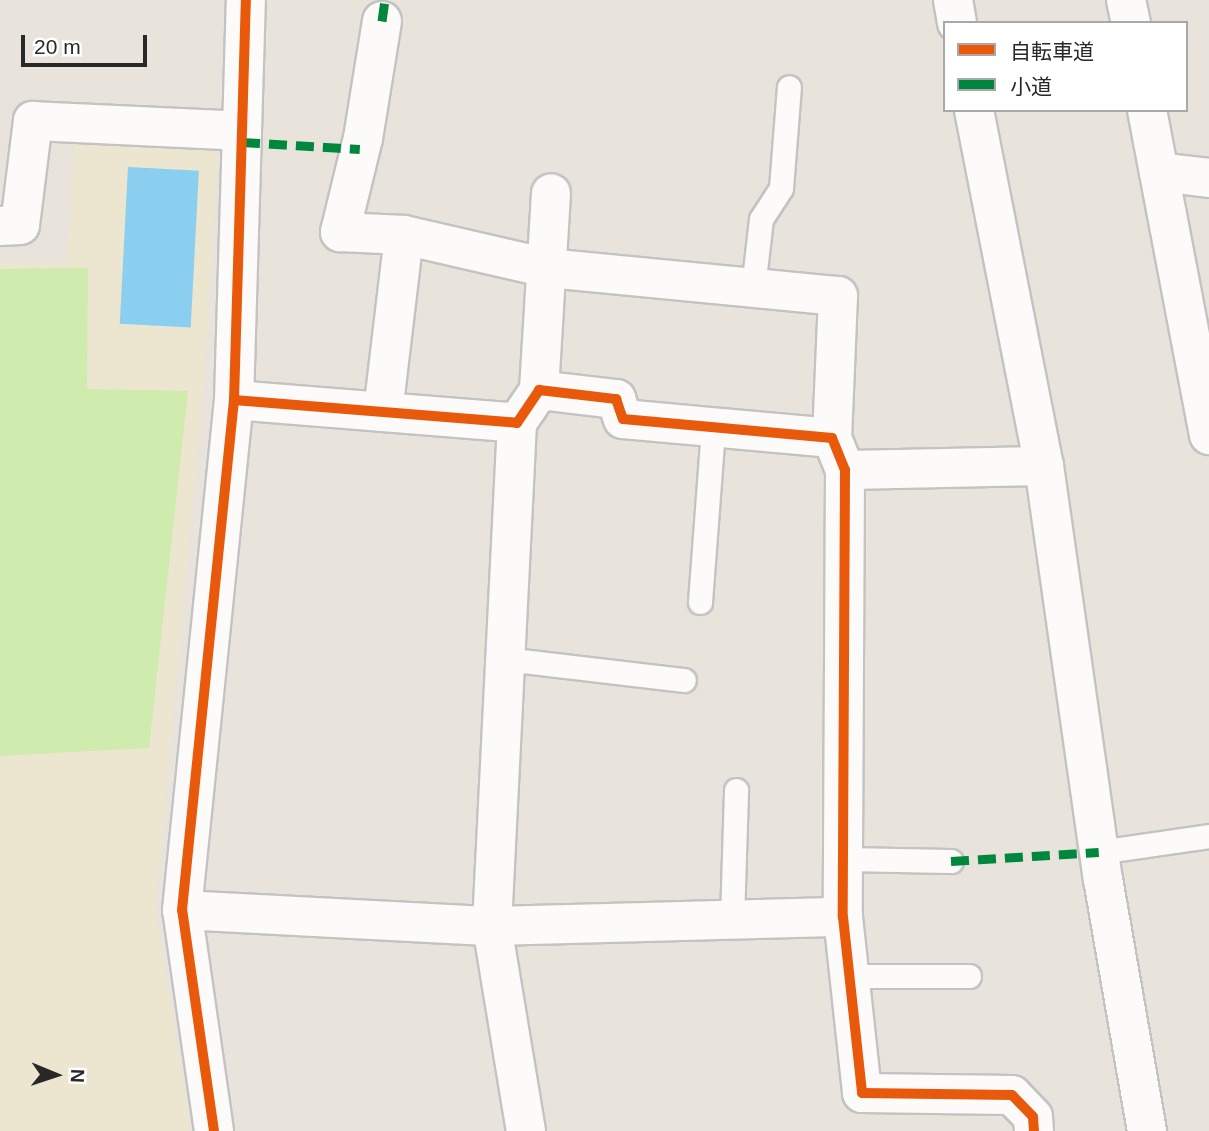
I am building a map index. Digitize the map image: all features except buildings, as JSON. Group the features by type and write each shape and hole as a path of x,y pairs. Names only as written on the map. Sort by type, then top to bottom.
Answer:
{"street":[{"path":"214,1131 182,910 234,400 246,0"},
{"path":"953,0 957,21"},
{"path":"1126,0 1131,21"},
{"path":"382,21 363,138 340,233 404,235 547,268 838,296 844,917 862,1093 1012,1095 1033,1117 1034,1131"},
{"path":"974,112 1044,466 1099,852 1147,1131"},
{"path":"1147,112 1209,435"},
{"path":"0,226 20,225 33,121 242,131"},
{"path":"1159,172 1209,178"},
{"path":"526,1131 492,926 517,423 539,390 551,193"},
{"path":"383,412 404,235"},
{"path":"539,390 616,399 623,419 713,428 839,454 1044,466"},
{"path":"234,400 517,423"},
{"path":"182,910 492,926 844,917"}],"lane":[{"path":"753,288 761,219 781,188 789,87"},
{"path":"700,601 713,428"},
{"path":"505,659 684,680"},
{"path":"732,919 736,790"},
{"path":"1099,852 1209,836"},
{"path":"844,859 950,862"},
{"path":"850,976 969,976"}],"shaded area":[{"path":"75,137 218,147 203,390 155,909 191,1131 0,1131 0,263 67,264"}],"green space":[{"path":"88,268 87,389 188,391 149,748 0,756 0,269"}],"water":[{"path":"128,167 199,171 191,328 120,324"}],"marked path":[{"path":"382,21 385,0"},
{"path":"242,142 360,149"},
{"path":"951,861 1099,852"}],"cycle path":[{"path":"214,1131 182,910 234,400 246,0"},
{"path":"234,400 517,423 539,390 616,399 623,419 832,438 845,470 843,917 862,1093 1012,1095 1033,1117 1034,1131"}]}
